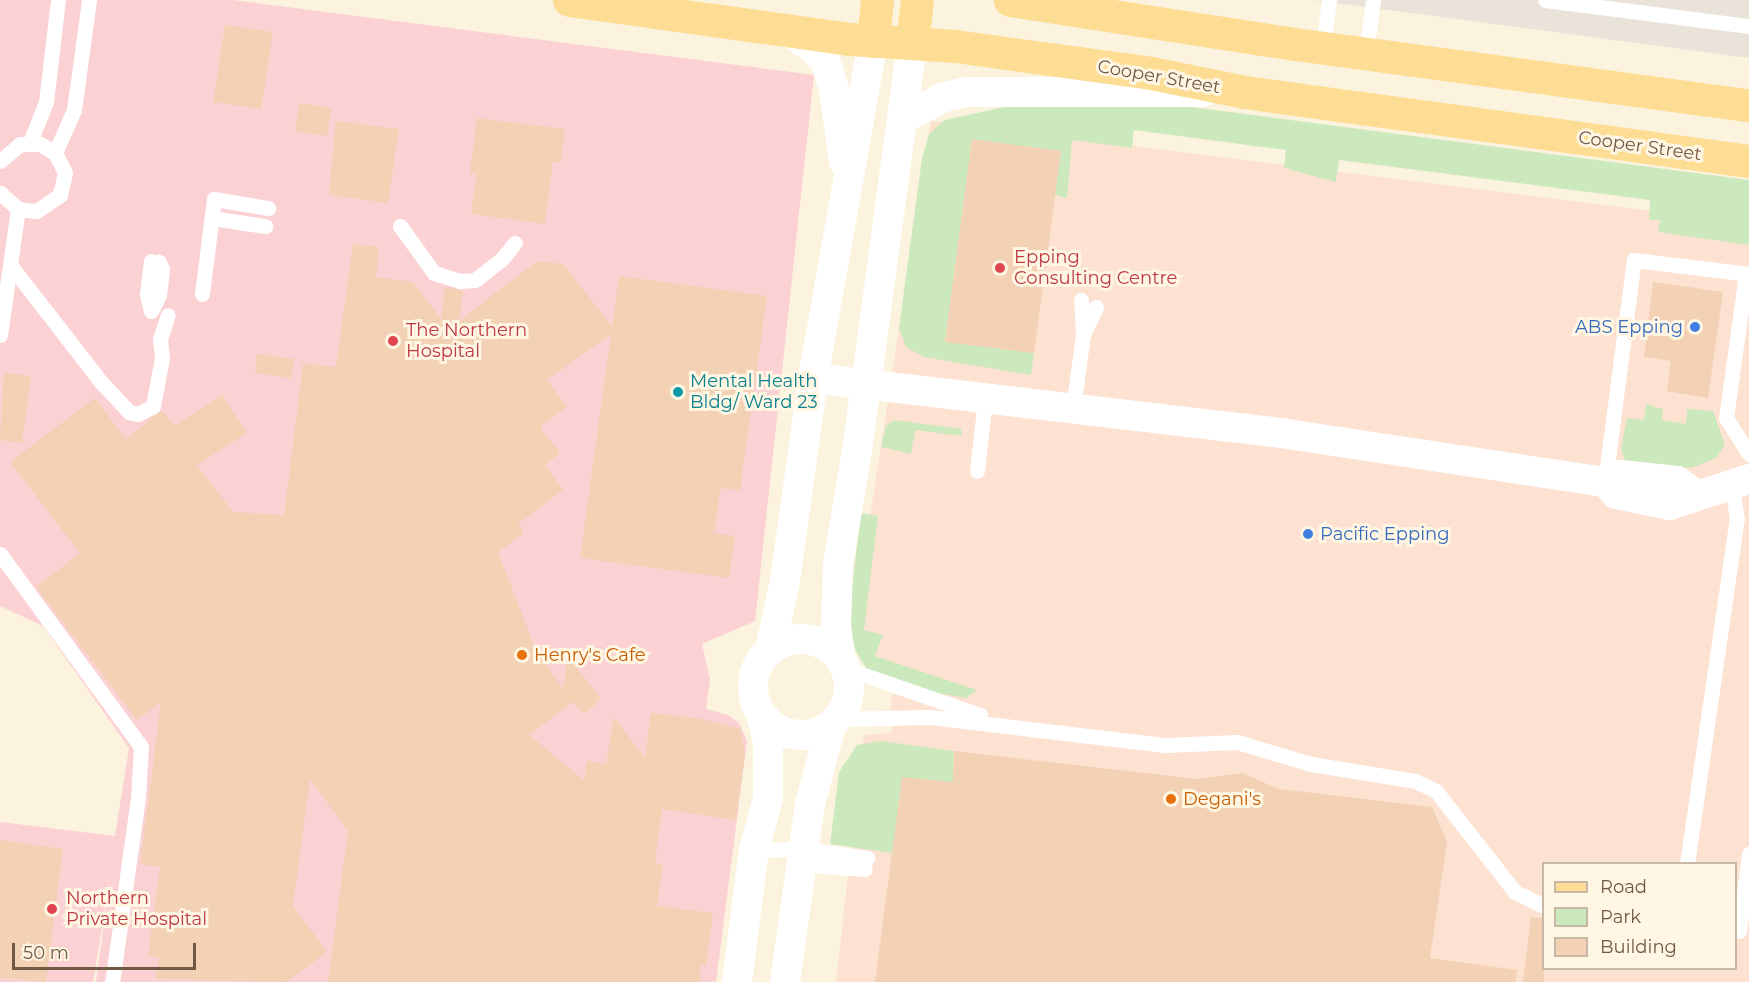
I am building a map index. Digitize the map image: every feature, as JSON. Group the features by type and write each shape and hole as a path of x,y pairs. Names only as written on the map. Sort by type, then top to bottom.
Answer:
{"main road":[{"name":"Cooper Street","path":"569,0 873,41 912,43 1151,73 1244,93 1749,161"},
{"path":"873,41 878,0"},
{"path":"912,43 917,0"},
{"path":"1010,0 1131,9 1323,47 1749,105"}],"street":[{"path":"785,29 814,49 831,75 848,187"},
{"path":"737,982 754,850 768,798 770,770 753,681 770,650 785,581 813,378 873,41"},
{"path":"785,982 802,857 823,746 849,696 836,628 838,564 866,386 912,43"},
{"path":"903,119 944,97 976,91 1244,93"},
{"path":"813,378 1287,434 1605,482 1621,475 1677,481 1695,494 1740,483"},
{"path":"770,650 794,639 807,639 832,649 844,664"},
{"path":"761,714 786,733 817,733 834,722"}],"lane":[{"path":"30,142 46,102 58,0"},
{"path":"55,153 74,110 89,0"},
{"path":"1323,47 1329,0"},
{"path":"1366,52 1374,0"},
{"path":"1545,0 1749,27"},
{"path":"0,161 10,149 30,142 55,153 65,172 60,195 45,208 18,209 0,193"},
{"path":"202,294 214,199 268,208"},
{"path":"0,335 18,209"},
{"path":"212,218 265,226"},
{"path":"400,226 434,273 460,281 476,280 501,260 515,243"},
{"path":"1605,482 1634,260 1748,274 1726,418 1749,454"},
{"path":"11,266 101,382 129,412 146,412 153,406 162,358 160,339 168,315"},
{"path":"1073,408 1083,335 1081,300"},
{"path":"1083,335 1096,306"},
{"path":"976,471 985,400"},
{"path":"1688,862 1737,519 1740,483"},
{"path":"0,554 141,747 138,798 112,982"},
{"path":"844,664 1003,723"},
{"path":"834,722 930,717 1003,723 1167,745 1254,744 1311,764 1415,781 1436,791 1515,892 1542,905"},
{"path":"754,850 866,864"},
{"path":"1741,931 1749,854"}],"shaded area":[{"name":"The Northern Hospital","path":"0,0 233,0 814,75 755,621 702,644 710,680 706,709 728,715 739,723 747,741 716,982 96,982 110,878 93,982 0,982 0,822 115,836 129,748 43,626 0,606"},
{"path":"1313,0 1749,0 1749,58"},
{"name":"Pacific Epping","path":"931,121 1749,223 1749,982 836,982 864,735 892,733 891,699 903,666 875,656 854,621"}],"green space":[{"path":"1013,105 1184,106 1749,180 1749,245 1658,232 1660,220 1649,220 1650,200 1339,160 1336,182 1284,168 1286,150 1134,130 1132,148 1072,140 1067,198 1055,195 1061,151 972,140 945,341 1034,353 1031,375 924,357 906,347 899,328 922,158 929,134 945,120"},
{"path":"1646,404 1663,409 1662,420 1686,424 1687,409 1713,411 1725,445 1716,458 1694,467 1660,471 1626,465 1621,448 1627,418 1644,420"},
{"path":"895,420 961,429 962,436 915,430 911,454 881,447 886,426"},
{"path":"861,513 878,516 864,630 883,635 875,656 977,690 966,698 896,686 871,676 854,648 849,613"},
{"path":"881,741 954,751 953,782 892,853 830,844 839,772 857,745"}],"building":[{"path":"225,25 273,32 261,109 213,102"},
{"path":"299,103 331,108 327,136 295,131"},
{"path":"477,118 565,129 561,162 553,162 545,224 471,214 477,174 470,173"},
{"path":"336,121 399,129 388,203 329,195"},
{"name":"Epping Consulting Centre","path":"972,139 1061,151 1034,353 945,342"},
{"path":"353,244 379,247 376,277 413,282 441,319 445,287 463,291 459,321 537,261 563,264 612,326 619,276 767,296 740,490 721,488 714,533 735,536 729,578 580,558 611,334 547,380 567,407 540,427 560,453 545,465 563,490 518,524 524,533 498,552 535,648 563,689 568,656 601,699 584,714 573,702 529,735 584,780 587,761 606,764 614,717 645,758 651,713 697,718 741,729 745,754 736,820 662,809 655,863 663,864 657,906 713,913 706,966 701,965 699,982 328,982 348,831 310,779 293,906 327,952 287,982 156,979 159,958 148,956 160,867 140,864 161,702 137,720 36,587 80,553 10,462 95,398 126,439 162,410 174,426 222,395 247,433 197,465 233,512 284,515 303,363 336,367"},
{"path":"1653,282 1723,292 1708,398 1667,391 1671,361 1644,357"},
{"path":"257,354 294,359 291,378 255,373"},
{"path":"4,373 31,376 22,443 0,440"},
{"path":"954,751 1197,779 1242,773 1279,789 1432,807 1447,842 1430,958 1517,970 1516,982 875,982 902,777 953,782"},
{"name":"Northern Private Hospital","path":"0,840 63,849 46,982 0,978"},
{"path":"1531,917 1542,918 1544,982 1523,982"}],"place":[{"name":"Epping Consulting Centre","path":"1000,268"},
{"name":"ABS Epping","path":"1695,327"},
{"name":"The Northern Hospital","path":"393,341"},
{"name":"Mental Health Bldg/ Ward 23","path":"678,392"},
{"name":"Pacific Epping","path":"1308,534"},
{"name":"Henry's Cafe","path":"522,655"},
{"name":"Degani's","path":"1171,799"},
{"name":"Northern Private Hospital","path":"52,909"}]}
